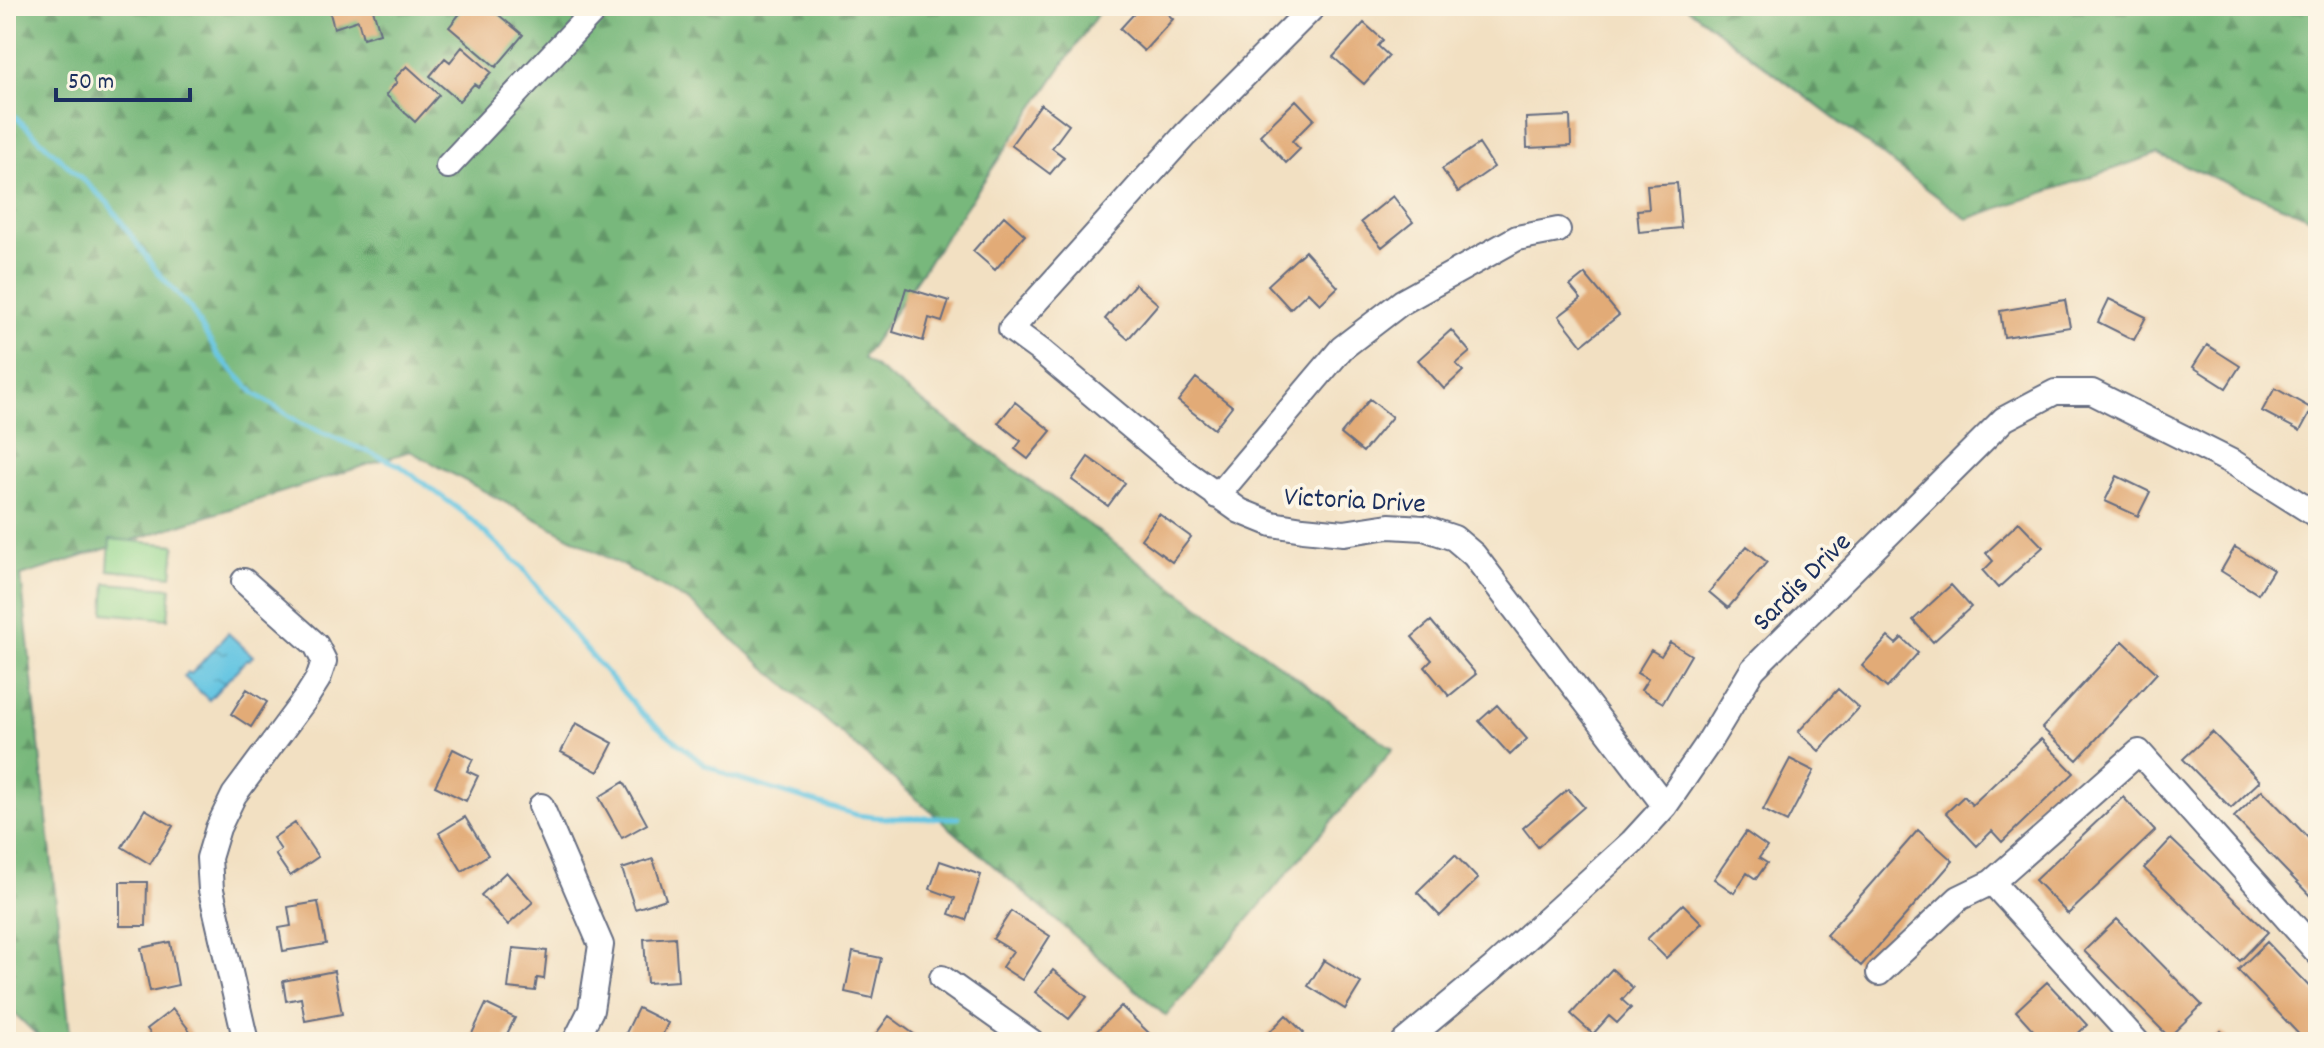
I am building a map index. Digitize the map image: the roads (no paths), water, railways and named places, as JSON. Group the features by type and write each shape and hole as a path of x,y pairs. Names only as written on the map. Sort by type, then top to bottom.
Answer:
{"street":[{"path":"448,166 598,6"},
{"path":"1217,496 1011,329 1185,135 1314,6"},
{"name":"Victoria Drive","path":"1558,230 1517,238 1402,302 1342,348 1217,496 1240,511 1272,524 1344,533 1389,526 1424,528 1454,538 1474,555 1665,806"},
{"name":"Sardis Drive","path":"1404,1042 1505,958 1632,842 1665,806 1753,669 2004,419 2055,392 2092,392 2234,463 2318,516"},
{"path":"244,581 316,645 324,661 318,679 306,698 234,795 209,858 211,890 246,1042"},
{"path":"1879,973 1959,898 1992,882 2139,752 2318,953"},
{"path":"541,806 601,945 591,1010 575,1042"},
{"path":"1992,882 2137,1042"},
{"path":"942,978 1032,1042"}],"water":[{"path":"228,633 253,656 209,700 184,677 188,672 191,674"}],"waterway":[{"path":"6,108 108,203 155,269 191,309 218,355 255,394 300,423 399,465 464,513 523,568 571,632 642,714 704,764 729,776 857,815 958,818"}]}
